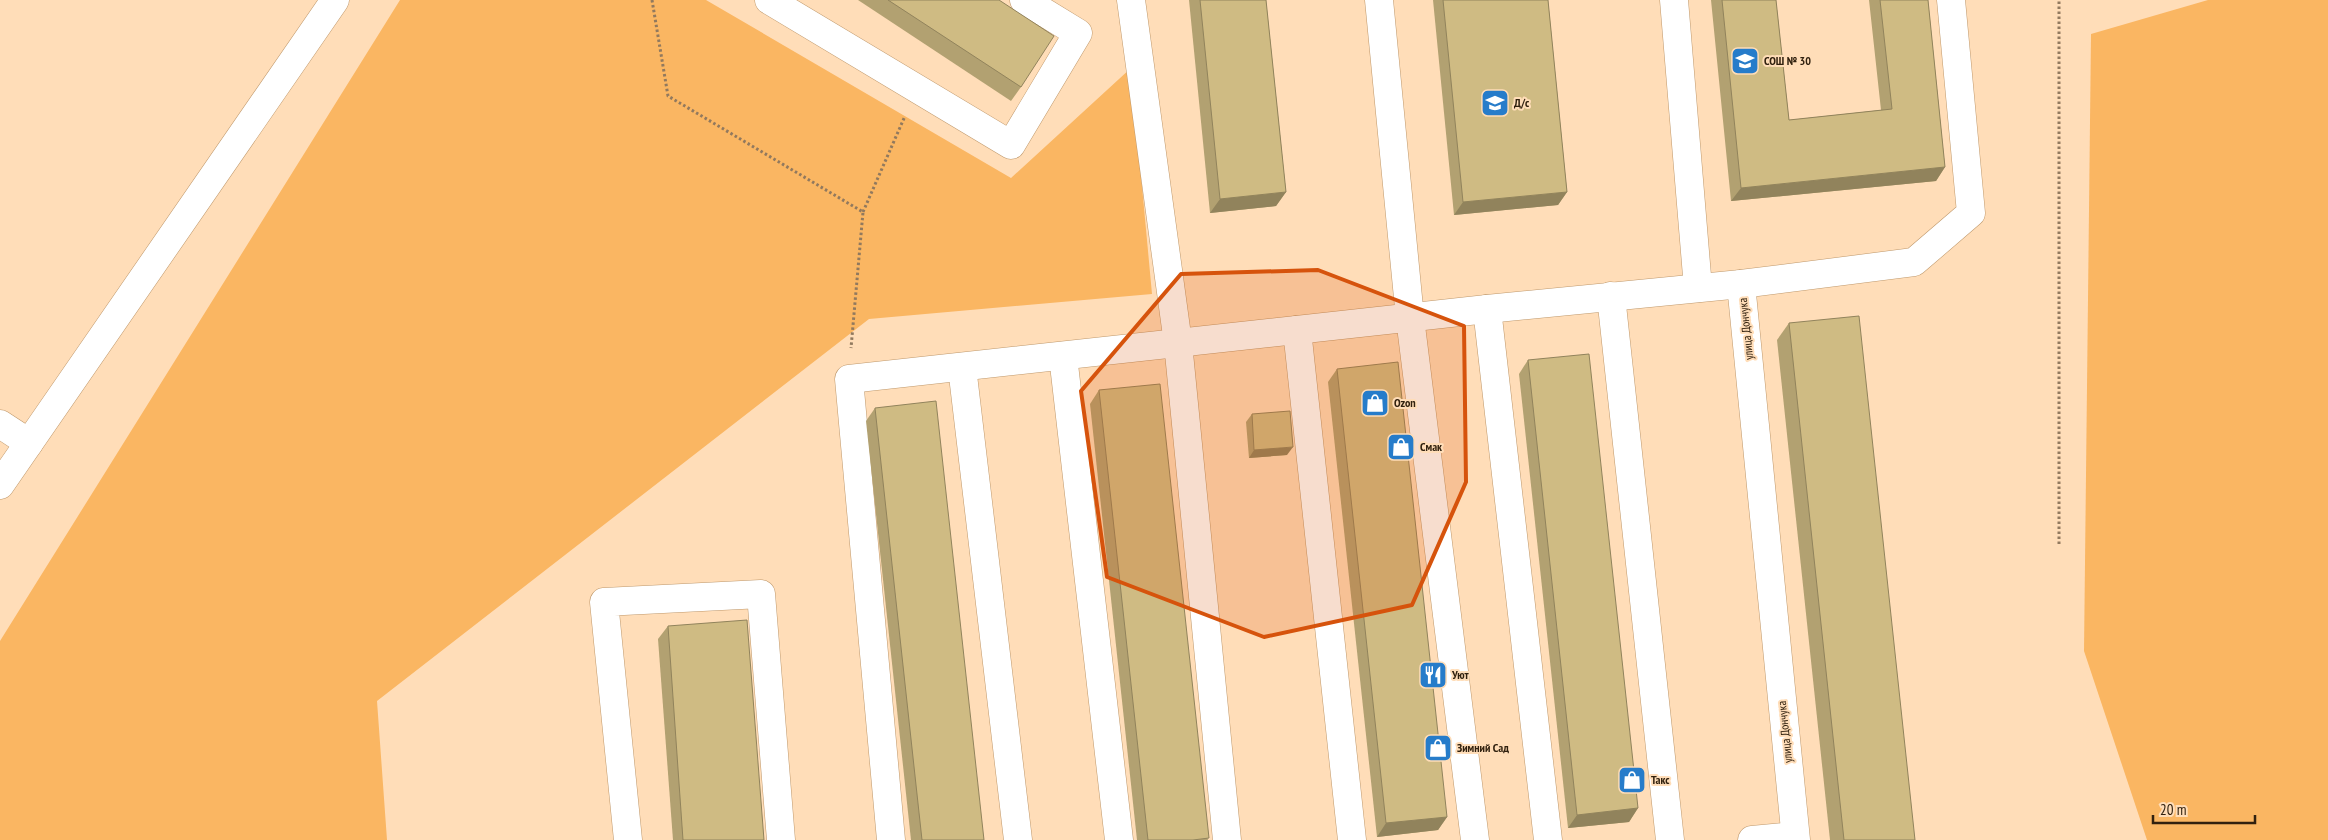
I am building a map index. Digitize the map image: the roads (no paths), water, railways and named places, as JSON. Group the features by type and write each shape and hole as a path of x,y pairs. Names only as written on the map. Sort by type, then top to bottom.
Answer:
{"street":[{"path":"0,485 335,0"},
{"path":"769,0 1011,145 1078,33 1024,0"},
{"path":"1131,0 1178,343 1227,840"},
{"path":"1378,0 1410,318 1475,840"},
{"path":"1674,0 1698,288"},
{"name":"улица Дончука","path":"1796,838 1741,284 1914,262 1971,213 1951,0"},
{"path":"891,840 849,379 1487,309 1741,284"},
{"path":"1612,296 1670,840"},
{"path":"1487,309 1548,840"},
{"path":"1297,330 1352,840"},
{"path":"1063,356 1119,840"},
{"path":"962,367 1018,840"},
{"path":"0,424 29,443"},
{"path":"628,840 604,602 761,594 781,840"},
{"path":"1752,840 1796,838"}],"place":[{"name":"СОШ № 30","path":"1745,61"},
{"name":"Д/с","path":"1495,103"},
{"name":"Ozon","path":"1375,403"},
{"name":"Смак","path":"1401,447"},
{"name":"Уют","path":"1433,675"},
{"name":"Зимний Сад","path":"1438,748"},
{"name":"Такс","path":"1632,780"}]}
